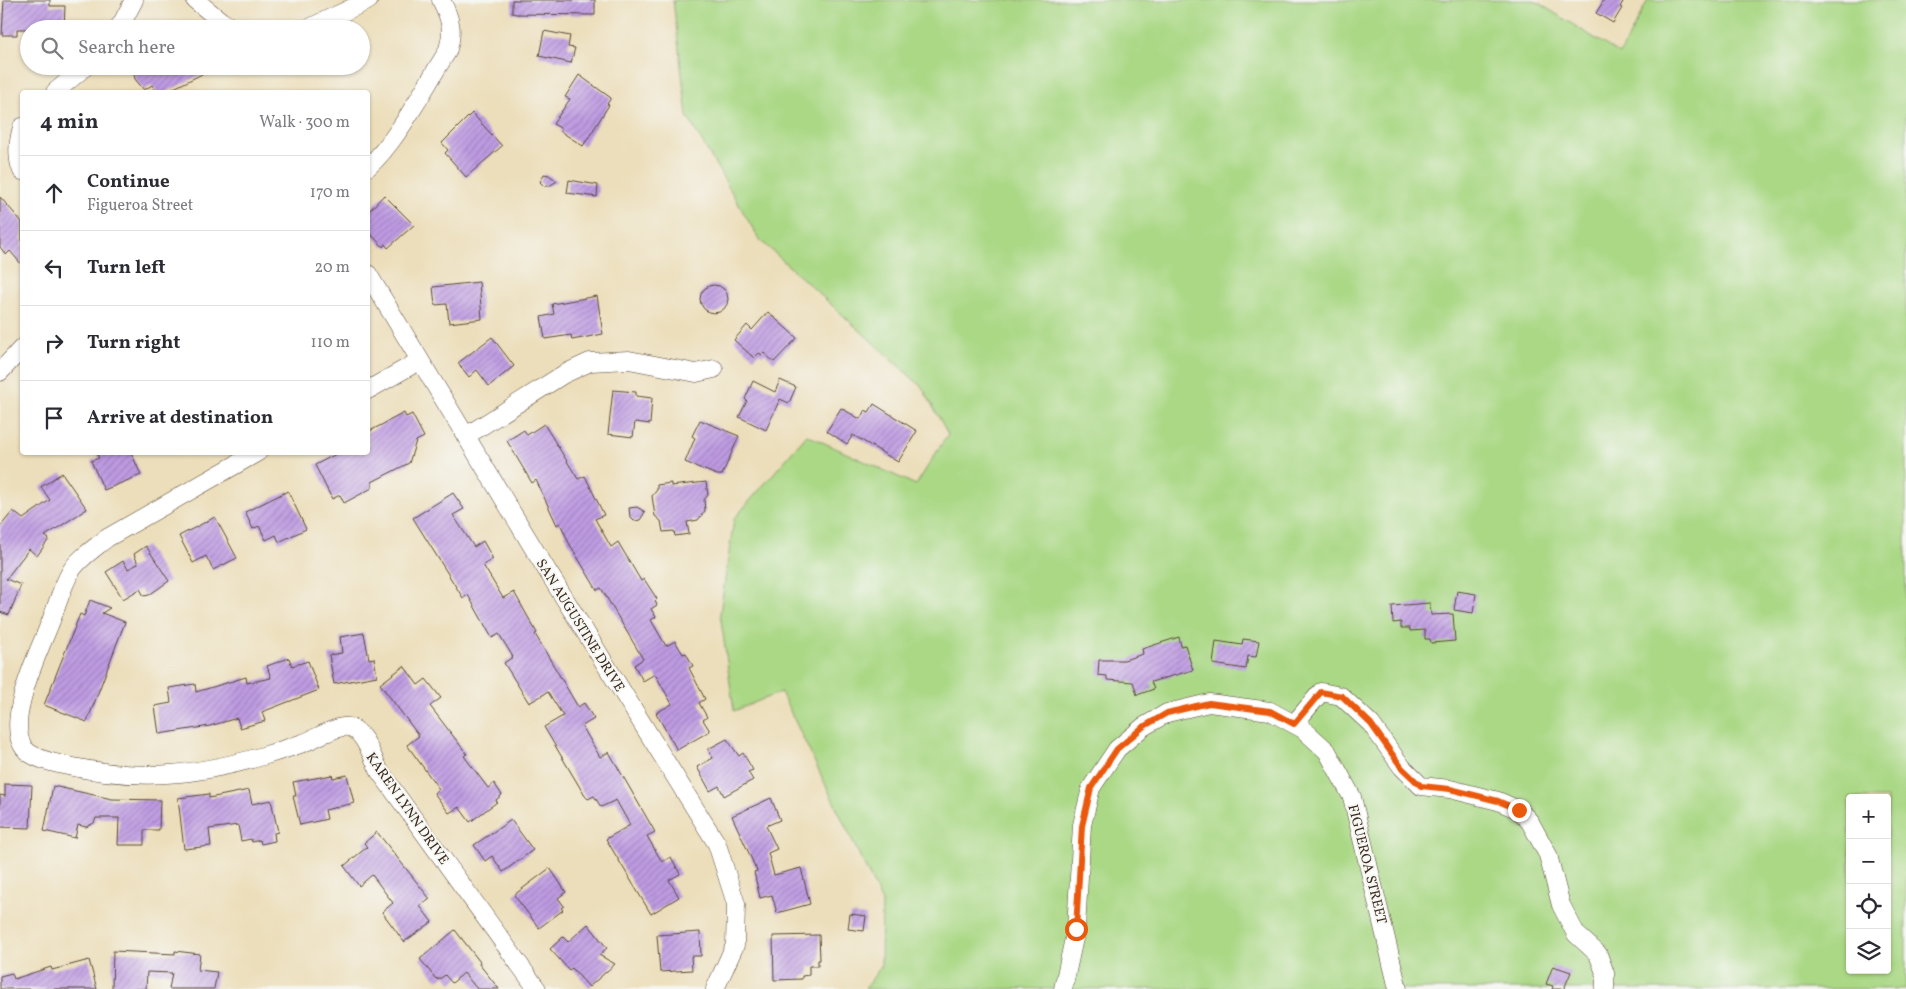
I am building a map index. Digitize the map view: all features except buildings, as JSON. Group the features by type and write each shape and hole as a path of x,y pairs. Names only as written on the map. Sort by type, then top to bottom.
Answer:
{"street":[{"path":"124,20 134,0"},
{"path":"327,20 370,0"},
{"path":"370,165 394,136 447,52 451,41 452,28 449,16 441,0"},
{"path":"198,1 219,20"},
{"path":"57,90 75,75"},
{"path":"20,136 18,153 20,162"},
{"name":"SAN AUGUSTINE DRIVE","path":"370,277 717,844 736,904 735,945 715,989"},
{"path":"0,372 20,350"},
{"path":"466,436 564,374 590,362 629,360 696,373 714,369"},
{"path":"370,389 420,361"},
{"name":"KAREN LYNN DRIVE","path":"253,455 107,538 88,553 71,571 17,709 15,726 18,741 28,753 41,760 90,771 157,776 218,768 304,743 339,728 348,727 356,730 363,737 380,772 537,989"},
{"path":"1294,724 1321,692 1342,696 1371,724 1402,768 1421,786 1450,789 1488,798 1519,810 1530,822 1548,855 1561,905 1576,934 1598,954 1605,974 1605,989"},
{"name":"FIGUEROA STREET","path":"1063,989 1076,929 1082,826 1091,788 1117,749 1143,727 1167,713 1209,703 1270,711 1303,729 1327,751 1352,797 1398,989"}],"green space":[{"path":"673,0 1534,0 1620,54 1648,0 1906,0 1906,989 865,989 881,966 882,902 781,692 734,711 720,613 734,519 807,435 916,485 948,434 922,387 759,239 687,116"}],"route":[{"path":"1076,929 1082,826 1091,788 1117,749 1143,727 1167,713 1209,703 1270,711 1294,724 1321,692 1342,696 1371,724 1402,768 1421,786 1450,789 1498,801 1519,810"}]}
